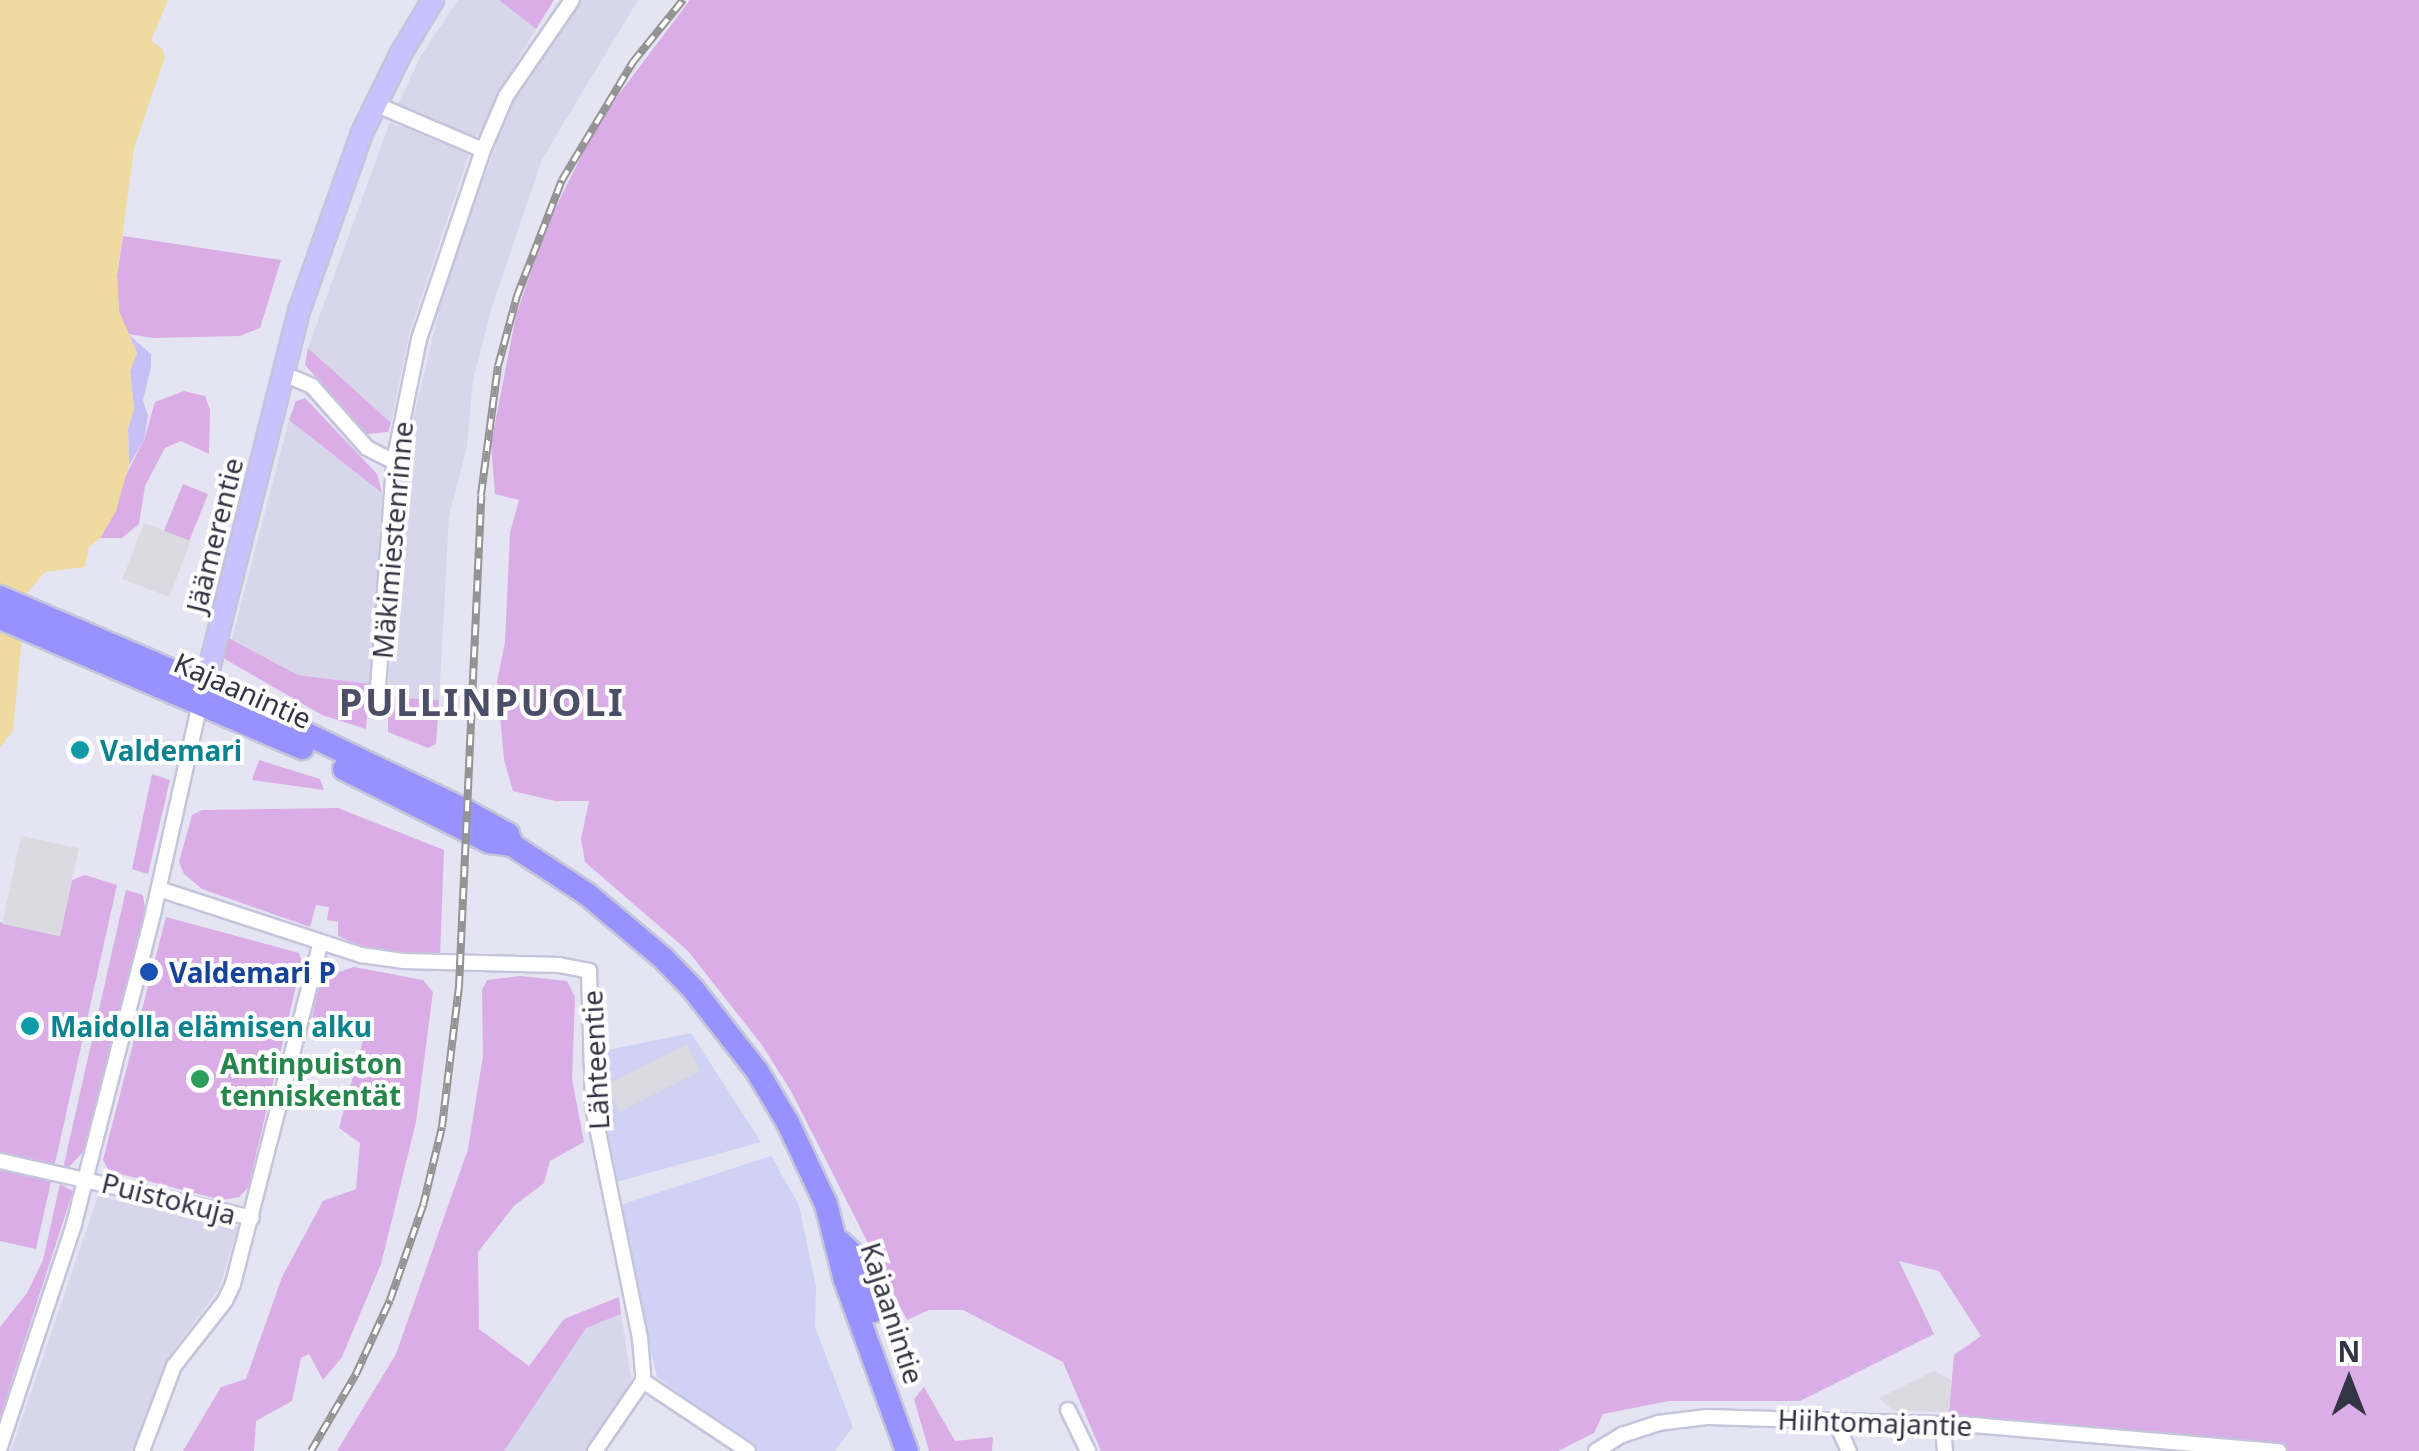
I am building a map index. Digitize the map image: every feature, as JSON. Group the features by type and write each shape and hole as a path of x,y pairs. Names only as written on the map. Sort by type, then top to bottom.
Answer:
{"main road":[{"name":"Jäämerentie","path":"202,694 299,311 375,104 433,0"},
{"path":"0,597 79,643"},
{"path":"0,618 79,643 202,694 461,808 508,834 512,845 587,894 693,989 775,1100 814,1177 838,1240"},
{"name":"Kajaanintie","path":"838,1240 845,1280 907,1451"},
{"name":"Kajaanintie","path":"838,1240 855,1256 920,1451"}],"street":[{"name":"Mäkimiestenrinne","path":"377,702 394,462 424,320 483,150 506,96 572,0"},
{"path":"375,104 483,150"},
{"path":"284,374 312,386 366,448 394,462"},
{"name":"Jäämerentie","path":"0,1447 86,1178 159,889 202,694"},
{"name":"Lähteentie","path":"159,889 320,945 389,960 560,965 589,971 593,1107 640,1338 643,1381"},
{"path":"142,1451 174,1366 225,1301 252,1218 320,945"},
{"name":"Puistokuja","path":"0,1161 252,1218"},
{"path":"595,1451 643,1381 748,1451"},
{"path":"1068,1410 1088,1451"},
{"name":"Hiihtomajantie","path":"1596,1451 1622,1435 1685,1418 1942,1424 2279,1451"},
{"path":"1835,1420 1849,1451"},
{"path":"1942,1424 1944,1451"}],"shaded area":[{"path":"0,0 168,0 151,41 162,48 165,57 134,148 117,276 119,311 137,353 130,371 134,409 128,428 129,465 116,511 100,538 89,547 85,567 45,572 26,594 13,731 0,747"},
{"path":"458,0 499,0 536,29 499,92 482,133 473,137 398,104 422,54"},
{"path":"499,0 554,0 536,29"},
{"path":"583,0 638,0 542,159 491,310 473,380 467,446 449,516 439,700 388,697 401,471 445,285 507,115 533,68"},
{"path":"690,0 2419,0 2419,1451 2279,1451 1943,1424 1949,1412 1954,1355 1981,1336 1939,1271 1899,1261 1934,1334 1800,1401 1669,1401 1603,1414 1594,1433 1558,1451 1101,1451 1063,1362 963,1310 929,1310 907,1320 791,1091 762,1045 688,951 585,862 581,839 589,801 555,801 513,791 504,760 497,682 505,642 510,533 519,500 495,494 491,444 516,315 547,225 598,122"},
{"path":"390,122 469,154 410,331 391,423 308,348"},
{"path":"123,236 281,260 260,328 240,336 153,338 128,334 119,311 117,276"},
{"path":"308,348 391,423 388,432 367,434 305,365"},
{"path":"184,391 205,396 210,410 209,454 181,441 165,448 145,486 139,524 122,538 100,538 116,511 118,491 144,440 155,402"},
{"path":"305,398 377,474 382,493 289,420 296,401"},
{"path":"289,420 382,493 370,684 298,675 232,639"},
{"path":"183,484 208,494 189,541 164,531"},
{"path":"144,523 191,541 169,597 122,579"},
{"path":"225,636 298,675 370,684 366,729 322,715 225,659"},
{"path":"388,697 439,700 436,744 428,748 388,732"},
{"path":"259,760 320,779 324,790 252,780"},
{"path":"152,774 170,780 148,874 132,869"},
{"path":"338,808 444,850 440,958 361,946 338,936 338,922 327,920 329,907 316,905 310,927 202,889 184,874 179,862 192,815 202,810"},
{"path":"21,836 79,848 60,936 2,924"},
{"path":"85,875 117,885 36,1249 0,1241 0,922 60,936 72,880"},
{"path":"126,890 143,895 145,908 84,1151 67,1169 64,1164"},
{"path":"166,917 299,953 302,961 248,1188 239,1197 222,1200 109,1171 103,1160"},
{"path":"354,967 423,980 433,992 416,1122 381,1264 342,1357 323,1380 309,1354 301,1358 292,1401 256,1421 254,1451 183,1451 221,1387 246,1379 282,1277 323,1201 356,1189 360,1143 339,1128 366,1029 312,1017 321,978"},
{"path":"520,976 567,981 575,997 572,1079 584,1142 550,1161 544,1183 514,1206 478,1252 479,1329 529,1366 564,1319 619,1297 621,1314 586,1328 504,1451 337,1451 396,1354 468,1149 483,1056 482,990 487,980"},
{"path":"691,1033 761,1142 613,1183 599,1091 598,1052"},
{"path":"687,1044 701,1071 620,1112 606,1085"},
{"path":"771,1156 799,1205 816,1287 815,1327 853,1427 835,1451 759,1451 657,1377 617,1206"},
{"path":"60,1184 73,1191 0,1417 0,1327 27,1293 43,1260"},
{"path":"98,1196 238,1227 219,1289 165,1362 133,1451 11,1451"},
{"path":"621,1314 632,1384 586,1451 504,1451 586,1328"},
{"path":"1934,1371 1951,1380 1949,1412 1894,1411 1879,1398"},
{"path":"924,1387 955,1441 993,1437 992,1451 929,1451 914,1399"}],"sand":[{"path":"128,334 151,354 143,400 148,416 144,440 129,465 128,428 134,409 130,371 137,352"}],"railway":[{"path":"311,1451 356,1374 390,1300 423,1206 442,1127 459,987 481,495 498,366 517,296 562,180 633,62 683,0"}],"place":[{"name":"Valdemari","path":"80,750"},
{"name":"Valdemari P","path":"149,972"},
{"name":"Maidolla elämisen alku","path":"30,1026"},
{"name":"Antinpuiston tenniskentät","path":"200,1079"}],"district":[{"name":"PULLINPUOLI","path":"482,702"}]}
